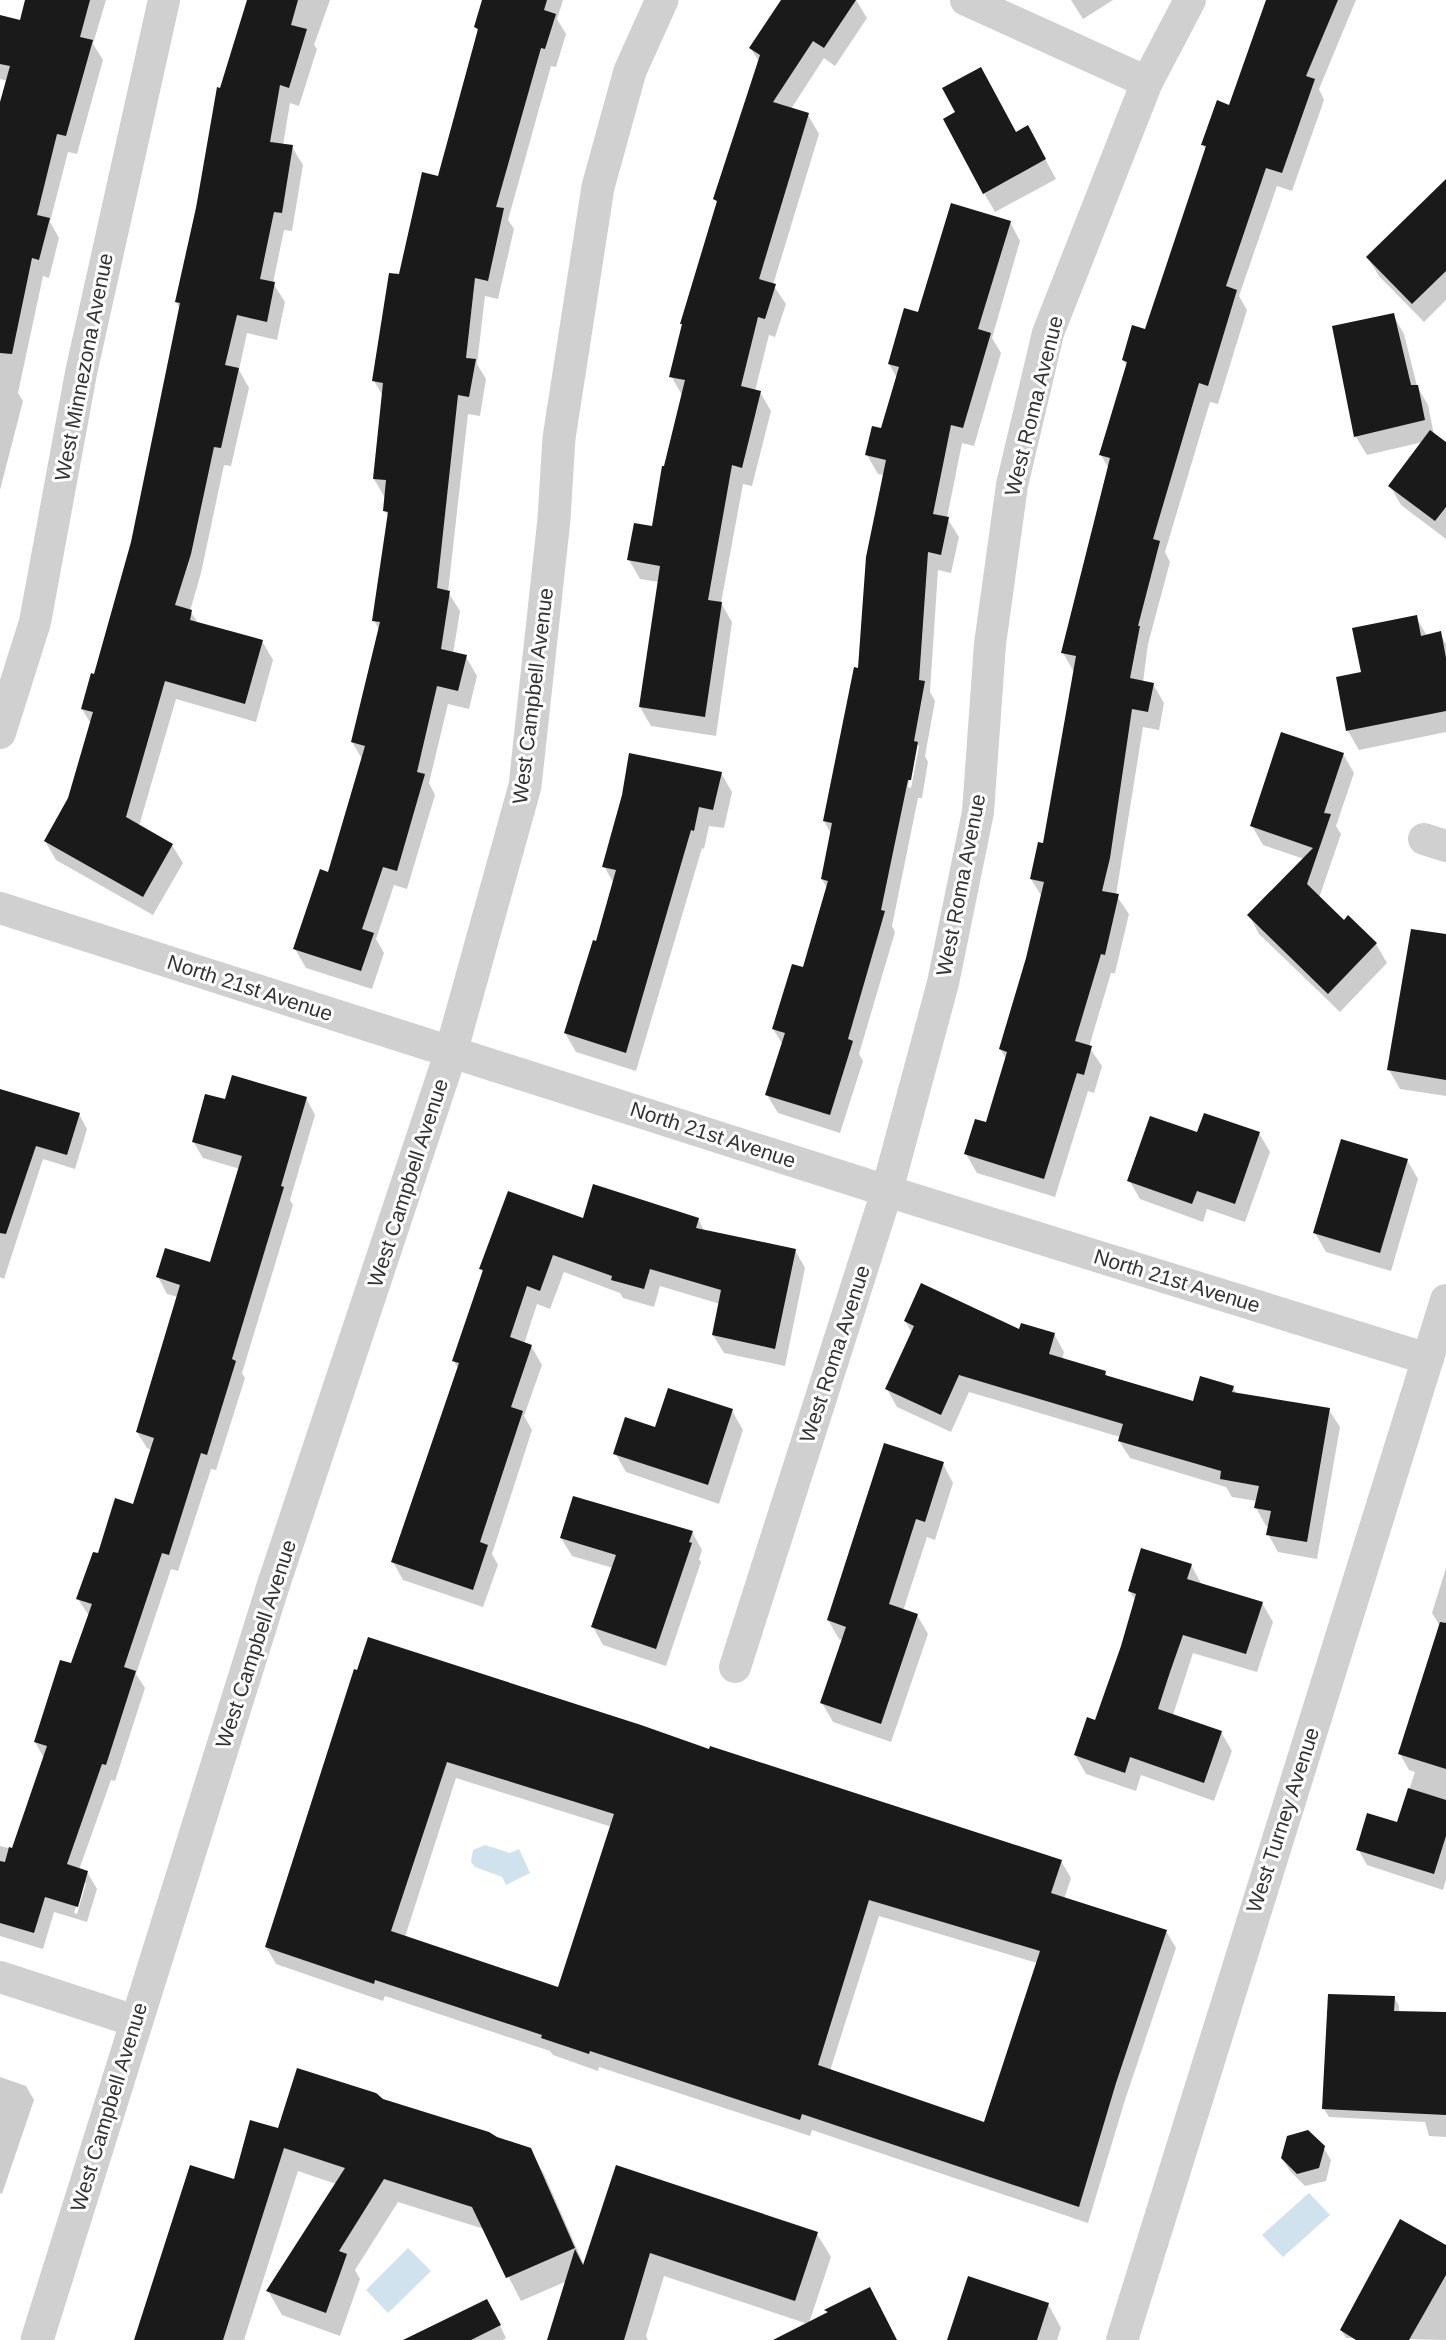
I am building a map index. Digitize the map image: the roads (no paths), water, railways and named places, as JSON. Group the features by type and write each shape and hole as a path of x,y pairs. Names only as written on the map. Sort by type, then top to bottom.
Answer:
{"street":[{"name":"West Minnezona Avenue","path":"0,733 35,622 95,307 164,0"},
{"name":"West Campbell Avenue","path":"37,2340 135,2020 273,1586 451,1052 525,786 554,519 559,438 598,187 630,71 662,0"},
{"path":"966,0 1147,82"},
{"name":"West Roma Avenue","path":"735,1667 887,1191 943,983 978,812 990,644 1012,485 1048,333 1147,82 1190,0"},
{"name":"North 21st Avenue","path":"0,908 887,1191 1428,1359"},
{"name":"West Turney Avenue","path":"1122,2340 1446,1300"},
{"path":"0,1977 135,2020"}],"water":[{"path":"485,1845 510,1853 519,1849 530,1873 506,1885 502,1877 475,1867 471,1862 473,1850"},
{"path":"1309,2193 1330,2215 1283,2257 1262,2235"},
{"path":"408,2248 431,2271 388,2313 366,2290"}]}
